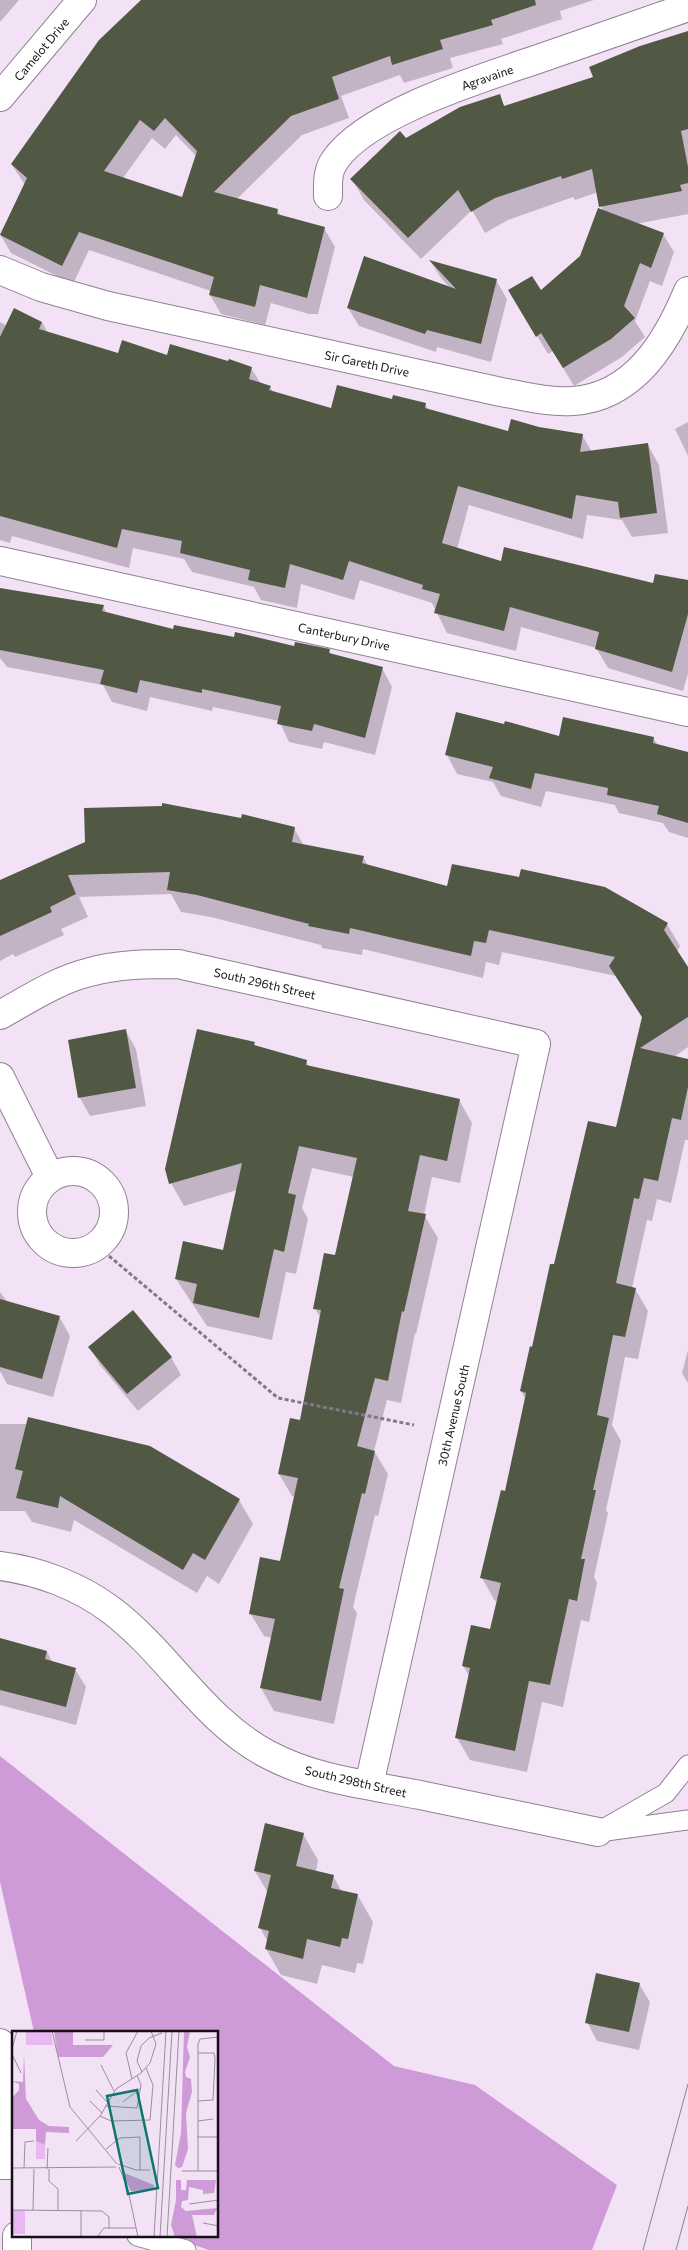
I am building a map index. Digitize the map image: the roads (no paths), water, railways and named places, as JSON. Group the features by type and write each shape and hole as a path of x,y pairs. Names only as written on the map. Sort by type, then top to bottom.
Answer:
{"street":[{"name":"Camelot Drive","path":"0,97 82,0"},
{"name":"Agravaine","path":"328,196 331,167 345,148 376,126 409,108 448,91 688,7"},
{"name":"Sir Gareth Drive","path":"0,270 41,287 108,306 500,392 558,401 597,397 616,388 637,373 653,356 666,336 688,291"},
{"name":"Canterbury Drive","path":"0,560 688,712"},
{"name":"South 296th Street","path":"0,1015 48,987 90,971 143,964 178,964 536,1044"},
{"name":"30th Avenue South","path":"369,1786 536,1044"},
{"path":"0,1077 50,1177"},
{"name":"South 298th Street","path":"0,1566 20,1569 54,1579 111,1610 150,1647 209,1711 238,1735 266,1753 293,1766 369,1786 598,1832"},
{"path":"0,2043 12,2135"}],"lane":[{"path":"598,1832 666,1793 688,1764"},
{"path":"598,1832 688,1820"},
{"path":"144,2238 186,2250"}],"tram line":[{"path":"643,2250 688,2084"},
{"path":"676,2250 688,2206"}]}
